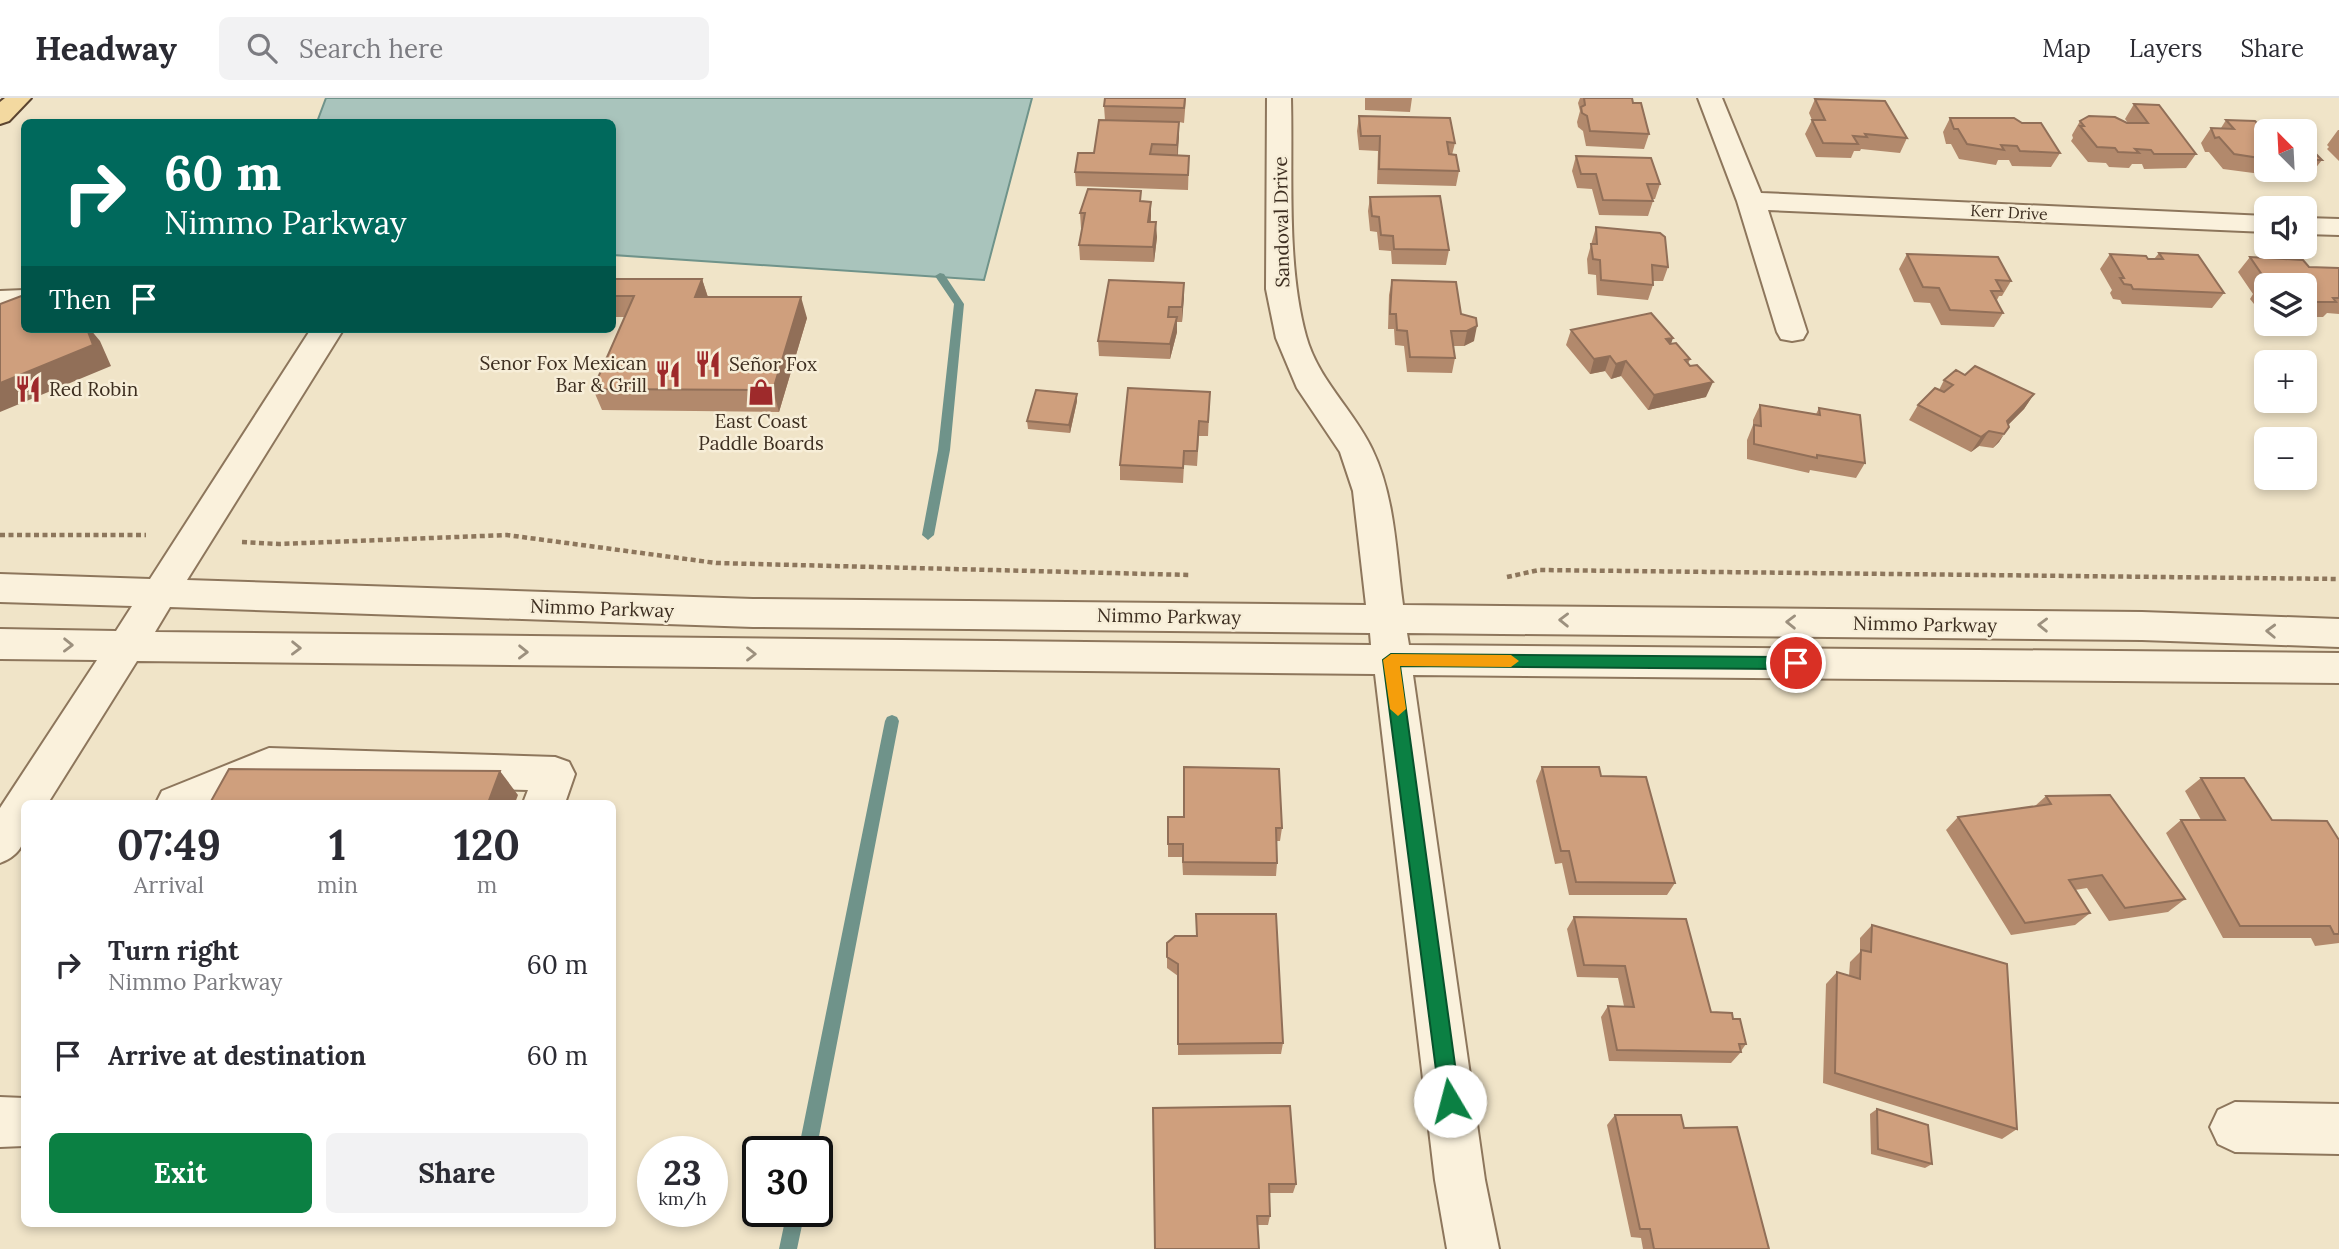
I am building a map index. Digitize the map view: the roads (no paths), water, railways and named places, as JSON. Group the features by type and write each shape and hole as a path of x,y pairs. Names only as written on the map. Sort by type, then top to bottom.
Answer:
{"main road":[{"path":"0,116 19,98"}],"street":[{"name":"Sandoval Drive","path":"1279,98 1281,289 1290,338 1313,388 1356,450 1370,491 1458,1166 1473,1249"},
{"path":"1710,98 1751,201 1792,332"},
{"name":"Kerr Drive","path":"1751,201 2254,223"},
{"path":"2317,227 2339,228"},
{"path":"0,300 21,299"},
{"path":"25,800 127,646 326,333"},
{"name":"Nimmo Parkway","path":"0,588 753,613 1388,639 2339,668"},
{"name":"Nimmo Parkway","path":"0,643 127,646 1388,639 2142,626 2339,633"},
{"path":"184,800 269,765 555,774 545,800"},
{"path":"0,1122 21,1122"},
{"path":"2235,1127 2339,1129"}],"water":[{"path":"326,98 1032,98 984,280 616,255 616,119 318,119"}],"waterway":[{"path":"928,535 944,450 959,304 940,276"},
{"path":"810,1136 892,721"},
{"path":"788,1249 793,1227"}],"place":[{"name":"Señor Fox","path":"708,364"},
{"name":"Senor Fox Mexican Bar & Grill","path":"668,374"},
{"name":"Red Robin","path":"28,389"},
{"name":"East Coast Paddle Boards","path":"761,392"}]}
